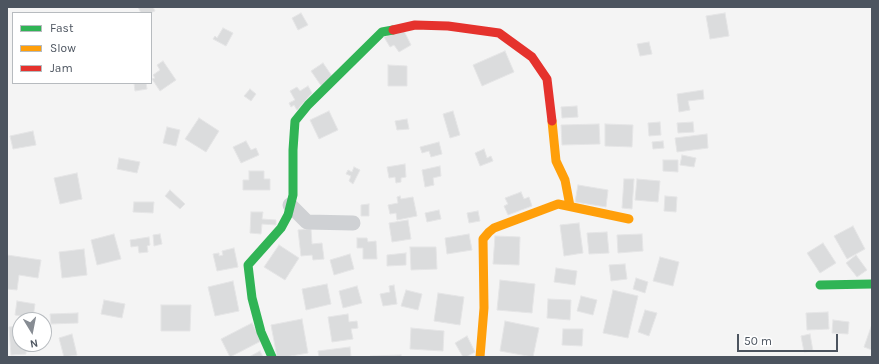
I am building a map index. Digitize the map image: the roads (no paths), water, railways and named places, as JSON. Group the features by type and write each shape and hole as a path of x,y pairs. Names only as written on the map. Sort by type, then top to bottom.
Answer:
{"street":[{"path":"272,357 261,332 252,298 248,265 281,228 288,214 293,195 293,150 295,121 308,105 382,32 414,25 448,26 499,33 532,57 547,79 556,160 565,180 570,206"},
{"path":"480,357 484,308 483,244 486,235 494,228 558,204 629,219"},
{"path":"290,205 307,222 353,223"},
{"path":"820,285 872,284"}]}
